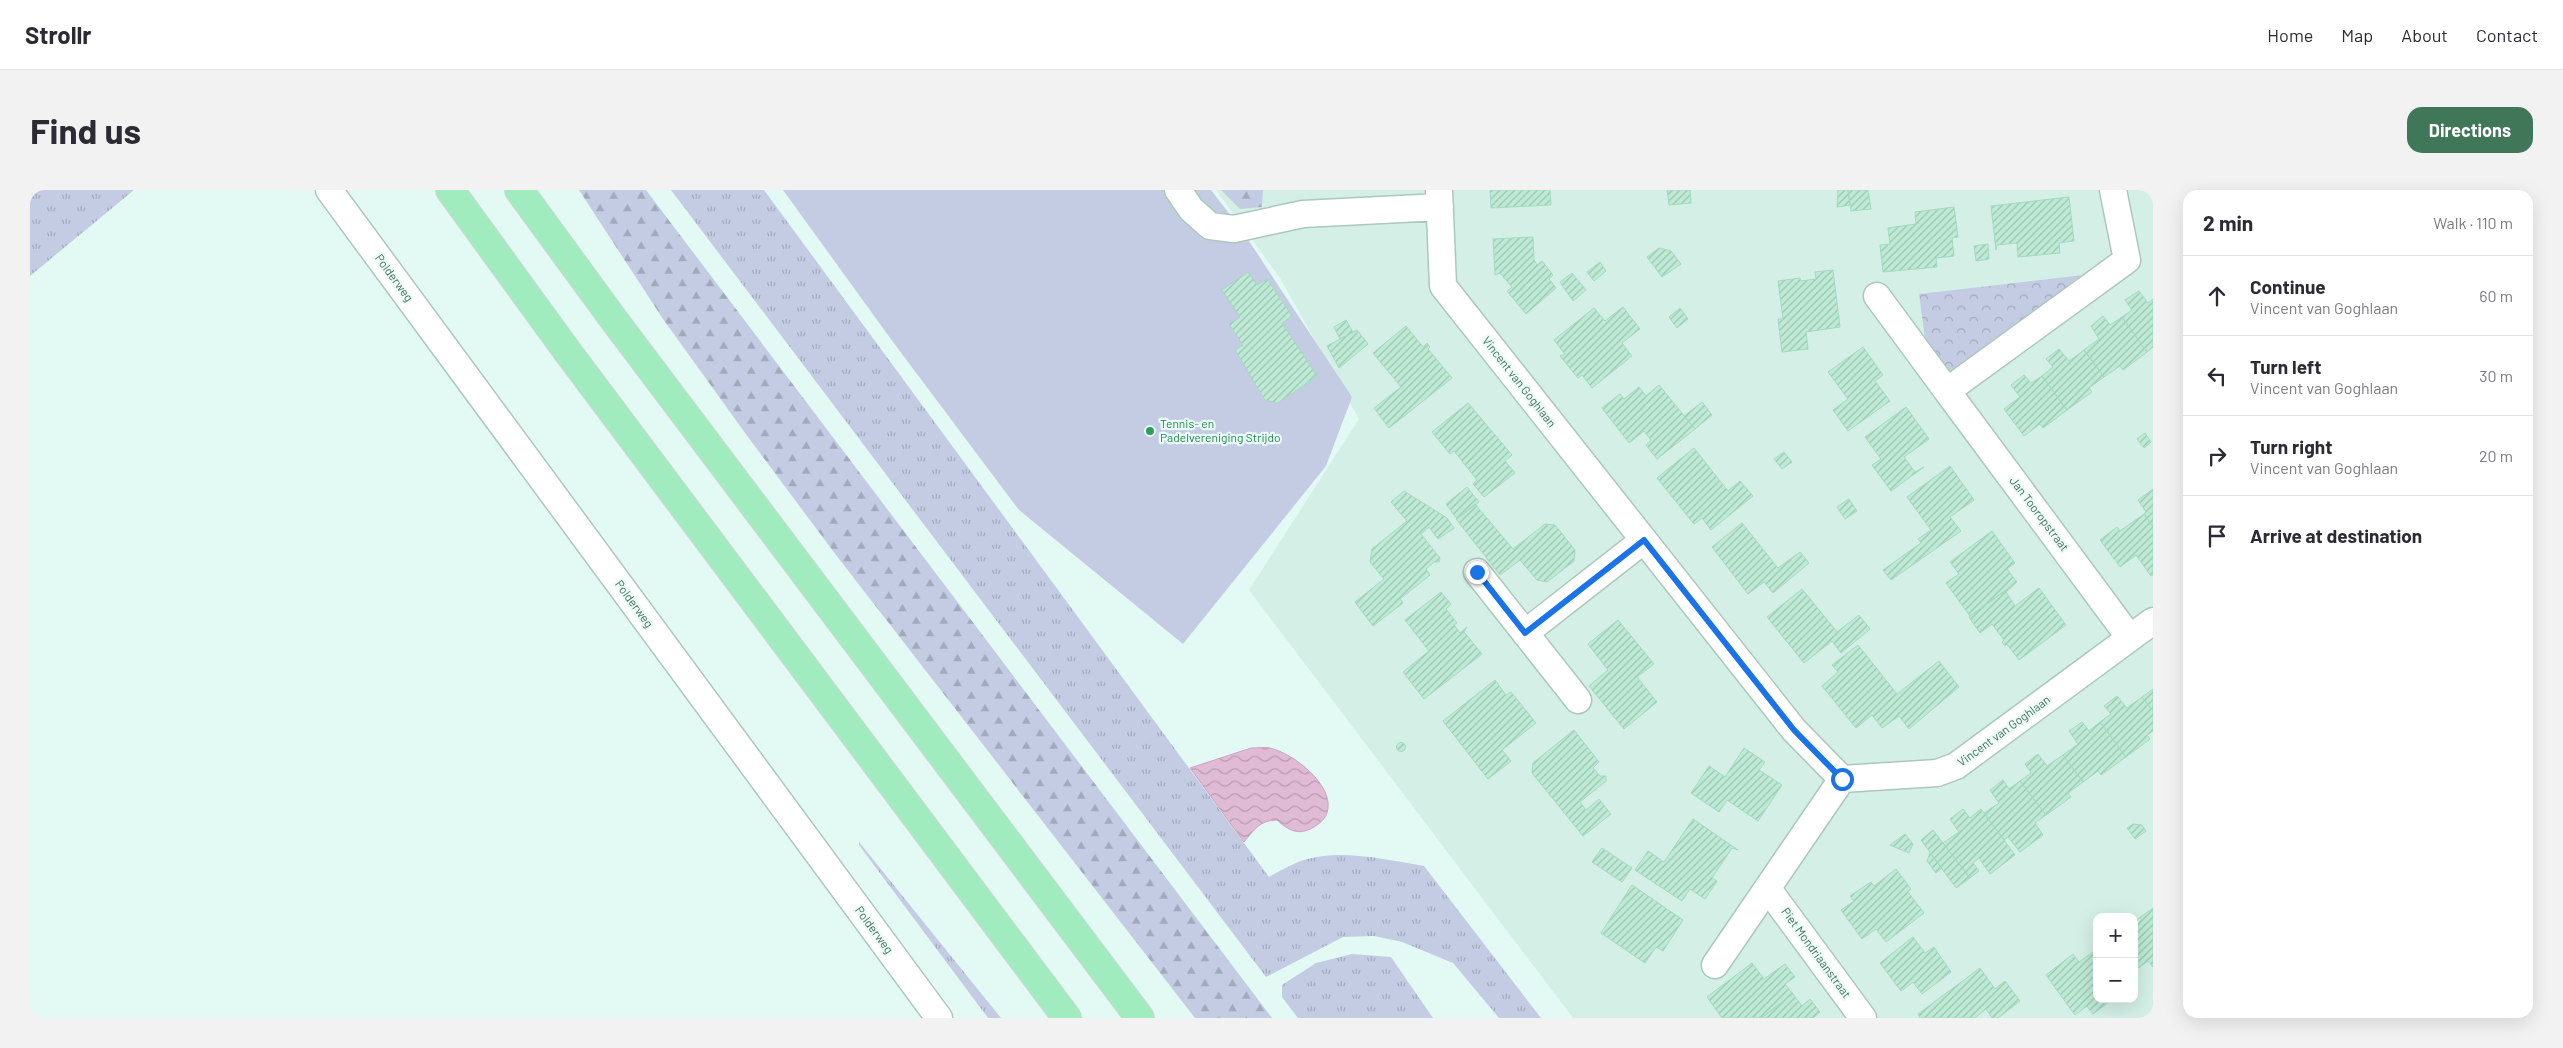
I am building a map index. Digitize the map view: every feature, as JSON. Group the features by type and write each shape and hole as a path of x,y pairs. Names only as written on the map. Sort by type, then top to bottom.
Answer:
{"highway":[{"path":"450,190 567,351 1067,1018"},
{"path":"519,190 620,328 1140,1018"}],"street":[{"name":"Polderweg","path":"329,190 939,1018"},
{"name":"Vincent van Goghlaan","path":"1178,190 1191,209 1210,226 1234,229 1303,214 1439,199 1443,286 1794,730 1842,779 1937,773 1956,766 2153,622"},
{"path":"1947,391 2127,260 2112,190"},
{"name":"Jan Tooropstraat","path":"1877,296 2130,638"},
{"path":"1525,633 1644,540"},
{"path":"1477,572 1578,700"},
{"path":"1715,965 1842,779"},
{"name":"Piet Mondriaanstraat","path":"1768,889 1863,1018"}],"shaded area":[{"path":"1216,190 2153,190 2153,1018 1573,1018 1249,590 1359,419 1280,278"}],"green space":[{"path":"30,190 134,190 30,276"},
{"path":"579,190 646,190 1272,1018 1195,1018 836,555 748,437 663,319"},
{"path":"671,190 764,190 1269,877 1303,860 1335,855 1366,856 1424,866 1541,1018 1499,1018 1453,963 1402,942 1374,936 1343,937 1266,977"},
{"name":"Tennis- en Padelvereniging Strijdo","path":"783,190 1211,190 1241,229 1352,397 1326,466 1183,644 1019,510 893,342"},
{"path":"1221,190 1263,190 1262,207 1240,209"},
{"path":"2083,275 1949,373 1925,338 1919,294"},
{"path":"859,842 1001,1018 988,1018 859,845"},
{"path":"1352,954 1391,957 1433,1018 1298,1018 1282,997 1282,985 1316,963"}],"water":[{"path":"1251,748 1268,748 1279,751 1290,756 1310,772 1325,792 1328,803 1327,813 1322,821 1309,830 1299,832 1286,827 1277,820 1271,820 1258,826 1244,842 1190,768"}],"building":[{"path":"1490,190 1550,190 1551,205 1491,208"},
{"path":"1667,190 1690,190 1691,203 1669,205"},
{"path":"1838,190 1848,190 1850,205 1837,207"},
{"path":"1848,190 1868,190 1871,209 1851,211"},
{"path":"2069,197 2074,241 2059,243 2060,253 2018,257 2017,243 1997,245 1996,250 1991,206"},
{"path":"1954,207 1958,237 1952,238 1954,256 1936,258 1937,267 1883,272 1880,245 1890,244 1888,228 1916,224 1915,212"},
{"path":"1533,237 1534,260 1537,265 1542,261 1553,275 1549,279 1556,288 1526,314 1507,291 1512,287 1500,273 1495,275 1493,239"},
{"path":"1988,244 1989,259 1976,261 1974,246"},
{"path":"1659,248 1671,251 1681,264 1662,277 1647,257"},
{"path":"1600,262 1606,271 1594,281 1587,272"},
{"path":"1833,270 1840,327 1806,332 1808,349 1782,352 1778,319 1783,319 1778,281 1800,278 1801,281 1816,279 1815,272"},
{"path":"1248,272 1257,285 1267,279 1292,316 1282,323 1317,376 1278,403 1265,400 1235,350 1243,345 1229,324 1240,317 1222,290"},
{"path":"1572,273 1586,290 1573,301 1560,282"},
{"path":"2139,291 2148,303 2153,299 2153,347 2147,352 2122,317 2132,310 2125,300"},
{"path":"1623,307 1640,329 1622,343 1632,356 1592,388 1582,375 1578,378 1560,356 1565,354 1554,340 1594,308 1605,321"},
{"path":"1680,308 1688,319 1677,328 1669,317"},
{"path":"2103,316 2110,325 2122,317 2147,352 2123,370 2120,366 2104,377 2084,350 2099,339 2091,326"},
{"path":"1346,320 1353,332 1340,339 1334,327"},
{"path":"1406,326 1423,347 1427,343 1430,347 1428,349 1452,378 1389,428 1374,408 1401,387 1373,353"},
{"path":"1357,330 1368,344 1339,368 1327,346"},
{"path":"1863,347 1883,375 1875,381 1890,401 1848,431 1833,410 1848,399 1828,372"},
{"path":"2059,349 2069,361 2084,350 2104,377 2089,388 2092,392 2067,410 2042,376 2053,367 2046,359"},
{"path":"2024,375 2031,383 2042,376 2067,410 2043,428 2040,424 2024,436 2004,409 2020,397 2011,385"},
{"path":"1659,385 1695,429 1657,459 1646,445 1651,440 1644,431 1629,443 1602,408 1620,394 1624,399 1639,387 1646,396"},
{"path":"1702,402 1712,415 1695,429 1684,416"},
{"path":"1468,403 1512,455 1505,461 1515,473 1484,497 1473,484 1477,480 1454,451 1450,454 1432,432"},
{"path":"1906,407 1929,439 1904,457 1915,472 1924,467 1891,491 1872,465 1881,459 1865,437"},
{"path":"2145,433 2151,442 2144,448 2137,439"},
{"path":"1694,448 1728,491 1740,481 1753,496 1711,530 1702,518 1694,524 1657,478"},
{"path":"1784,452 1792,462 1782,469 1774,459"},
{"path":"1950,466 1974,500 1950,517 1961,531 1891,580 1883,570 1921,543 1918,539 1931,530 1907,497"},
{"path":"1467,487 1479,502 1457,519 1446,504"},
{"path":"2153,489 2153,527 2144,514 2146,512 2138,500"},
{"path":"1404,491 1447,518 1454,528 1438,539 1429,527 1421,534 1440,558 1439,562 1434,562 1426,569 1430,575 1400,599 1403,603 1373,626 1355,602 1384,579 1370,562 1372,549 1407,521 1391,502"},
{"path":"1849,499 1857,511 1845,519 1837,507"},
{"path":"1475,504 1513,549 1545,524 1555,525 1575,550 1574,561 1547,582 1537,580 1520,560 1500,575 1456,519"},
{"path":"2144,514 2153,527 2153,575 2151,576 2136,555 2120,567 2100,540 2117,527 2120,531"},
{"path":"1742,523 1778,568 1800,552 1809,563 1773,593 1764,582 1748,594 1712,547"},
{"path":"1992,531 2015,563 2007,569 2017,582 1970,616 1946,583 1959,574 1950,562"},
{"path":"2017,582 2006,592 2015,606 2039,588 2066,625 2019,660 2007,644 2005,646 2002,642 2004,640 1992,624 1980,633 1969,617"},
{"path":"1802,589 1837,632 1859,615 1870,629 1841,653 1832,641 1804,663 1767,617"},
{"path":"1441,592 1451,604 1446,609 1457,623 1454,625 1460,633 1467,627 1464,632 1482,654 1424,699 1403,672 1429,651 1405,620"},
{"path":"1618,620 1654,664 1637,677 1657,702 1624,729 1589,686 1608,670 1588,644"},
{"path":"1858,645 1897,694 1939,661 1959,687 1909,729 1899,716 1882,728 1872,715 1856,728 1822,686 1838,672 1832,665"},
{"path":"1495,680 1506,695 1511,692 1536,723 1502,750 1511,761 1488,779 1443,721"},
{"path":"2153,689 2153,711 2142,697"},
{"path":"2117,696 2127,708 2142,697 2153,711 2153,731 2147,735 2150,739 2126,757 2100,722 2111,714 2104,706"},
{"path":"2082,722 2089,731 2100,722 2126,757 2101,775 2098,771 2083,782 2063,755 2078,744 2069,731"},
{"path":"1574,730 1599,762 1593,768 1600,776 1606,776 1606,781 1580,802 1586,810 1599,799 1611,814 1583,836 1532,773 1533,763"},
{"path":"1401,742 1406,747 1401,752 1396,747"},
{"path":"1744,748 1765,762 1759,770 1782,785 1758,821 1727,800 1719,812 1691,793 1709,766 1725,777"},
{"path":"2038,754 2047,766 2063,755 2083,782 2068,793 2071,797 2046,815 2020,781 2031,773 2025,764"},
{"path":"2003,780 2009,789 2020,781 2046,815 2035,823 2043,835 2020,852 2008,837 2004,840 1984,813 1999,803 1990,790"},
{"path":"1963,809 1970,818 1981,809 2015,855 1990,874 1979,858 1973,863 1979,871 1970,878 1943,843 1959,832 1950,819"},
{"path":"1693,819 1738,850 1732,848 1712,878 1717,881 1705,899 1690,889 1682,901 1635,870 1648,851 1664,862"},
{"path":"2133,824 2142,825 2146,831 2135,839 2127,828"},
{"path":"1933,830 1970,878 1956,888 1921,840"},
{"path":"1905,834 1913,844 1909,853 1890,845"},
{"path":"1602,848 1632,868 1622,882 1592,862"},
{"path":"1930,853 1942,868 1936,873 1927,861"},
{"path":"1896,869 1911,889 1908,892 1924,913 1886,942 1876,929 1862,939 1841,910 1854,901 1850,896 1871,882 1874,886"},
{"path":"1632,885 1683,920 1663,951 1656,947 1645,963 1601,933"},
{"path":"2153,908 2153,967 2148,961 2138,968 2138,919"},
{"path":"1913,937 1925,953 1934,947 1951,972 1922,994 1913,982 1901,991 1880,963"},
{"path":"2093,952 2093,1003 2108,1003 2093,1014 2087,1006 2075,1015 2046,975 2073,954 2079,962"},
{"path":"1752,963 1764,979 1785,964 1795,977 1785,984 1793,994 1761,1018 1722,1018 1707,997"},
{"path":"1980,968 1995,989 2005,981 2020,1001 1998,1018 1992,1018 1986,1009 1975,1018 1920,1018 1918,1014"},
{"path":"1793,994 1802,1006 1810,999 1820,1012 1813,1018 1761,1018"}],"place":[{"name":"Tennis- en Padelvereniging Strijdo","path":"1150,431"}],"route":[{"path":"1477,572 1525,633 1644,540 1794,730 1842,779"}]}
